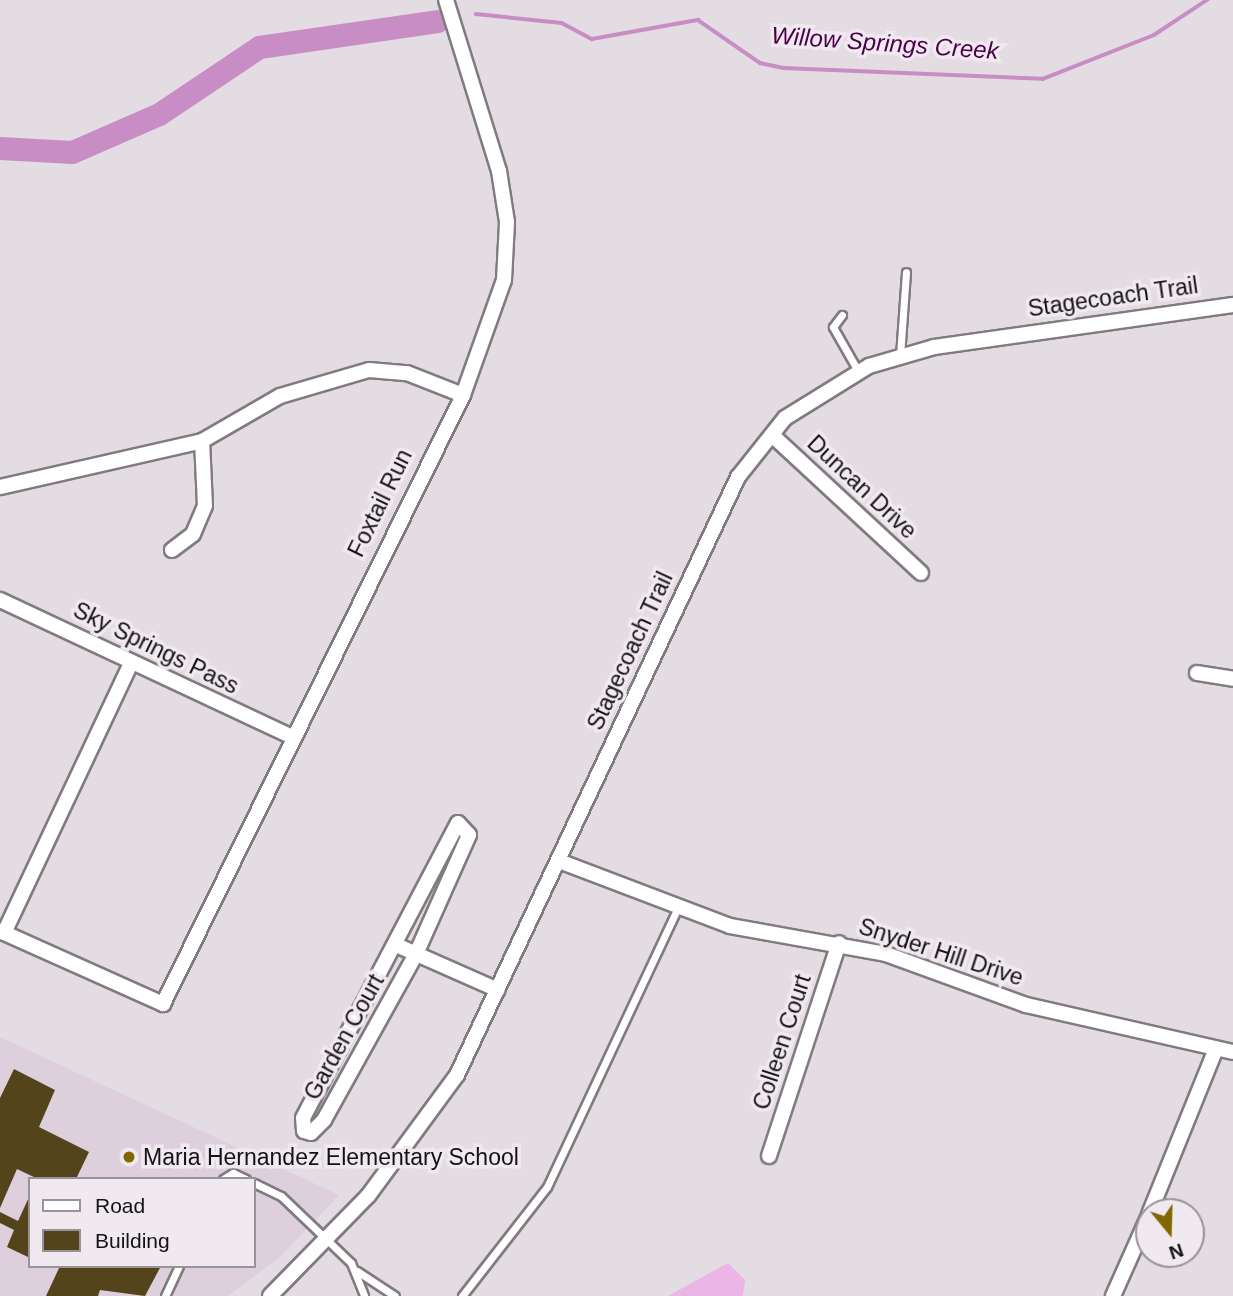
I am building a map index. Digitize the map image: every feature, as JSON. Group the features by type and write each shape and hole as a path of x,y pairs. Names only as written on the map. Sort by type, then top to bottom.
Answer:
{"street":[{"name":"Foxtail Run","path":"2,932 163,1004 292,737 463,395 504,280 507,222 468,57 446,0"},
{"name":"Stagecoach Trail","path":"270,1296 327,1239 421,1127 457,1075 738,477 785,418 858,371 900,357 1233,305"},
{"path":"0,487 202,441 280,396 369,370 407,373 463,395"},
{"name":"Duncan Drive","path":"772,435 921,573"},
{"path":"172,550 192,534 205,506 202,441"},
{"name":"Sky Springs Pass","path":"0,600 292,737"},
{"path":"2,932 131,663"},
{"path":"1196,673 1233,679"},
{"name":"Garden Court","path":"464,823 469,835 416,954 324,1120 311,1133 304,1131 303,1118 396,945 450,830 464,823"},
{"name":"Snyder Hill Drive","path":"559,861 680,904 730,926 839,943 934,969 1026,1004 1233,1052"},
{"name":"Colleen Court","path":"769,1156 839,943"},
{"path":"396,945 498,990"},
{"path":"1156,1198 1216,1049"},
{"path":"1113,1296 1135,1247"}],"lane":[{"path":"900,357 906,272"},
{"path":"842,315 833,327 858,371"},
{"path":"462,1296 547,1187 680,904"},
{"path":"226,1177 233,1172 242,1177"},
{"path":"256,1183 281,1196 327,1239 356,1271 395,1296"},
{"path":"165,1296 177,1268"},
{"path":"356,1271 364,1296"}],"shaded area":[{"name":"Maria Hernandez Elementary School","path":"0,1037 339,1195 280,1257 228,1296 0,1296"},
{"path":"728,1263 745,1280 743,1296 668,1296"}],"building":[{"path":"14,1069 55,1090 39,1127 89,1152 77,1177 34,1177 17,1169 0,1208 0,1098"},
{"path":"28,1199 28,1257 7,1247 14,1230 0,1223 0,1212 18,1221"},
{"path":"59,1268 160,1268 145,1296 100,1290 98,1296 46,1296"}],"waterway":[{"name":"Willow Springs Creek","path":"476,14 562,23 592,39 698,20 760,63 784,68 1043,79 1154,35 1207,0"},
{"name":"Willow Springs Creek","path":"0,148 72,152 159,114 259,47 437,21"}],"place":[{"name":"Maria Hernandez Elementary School","path":"129,1157"}]}
